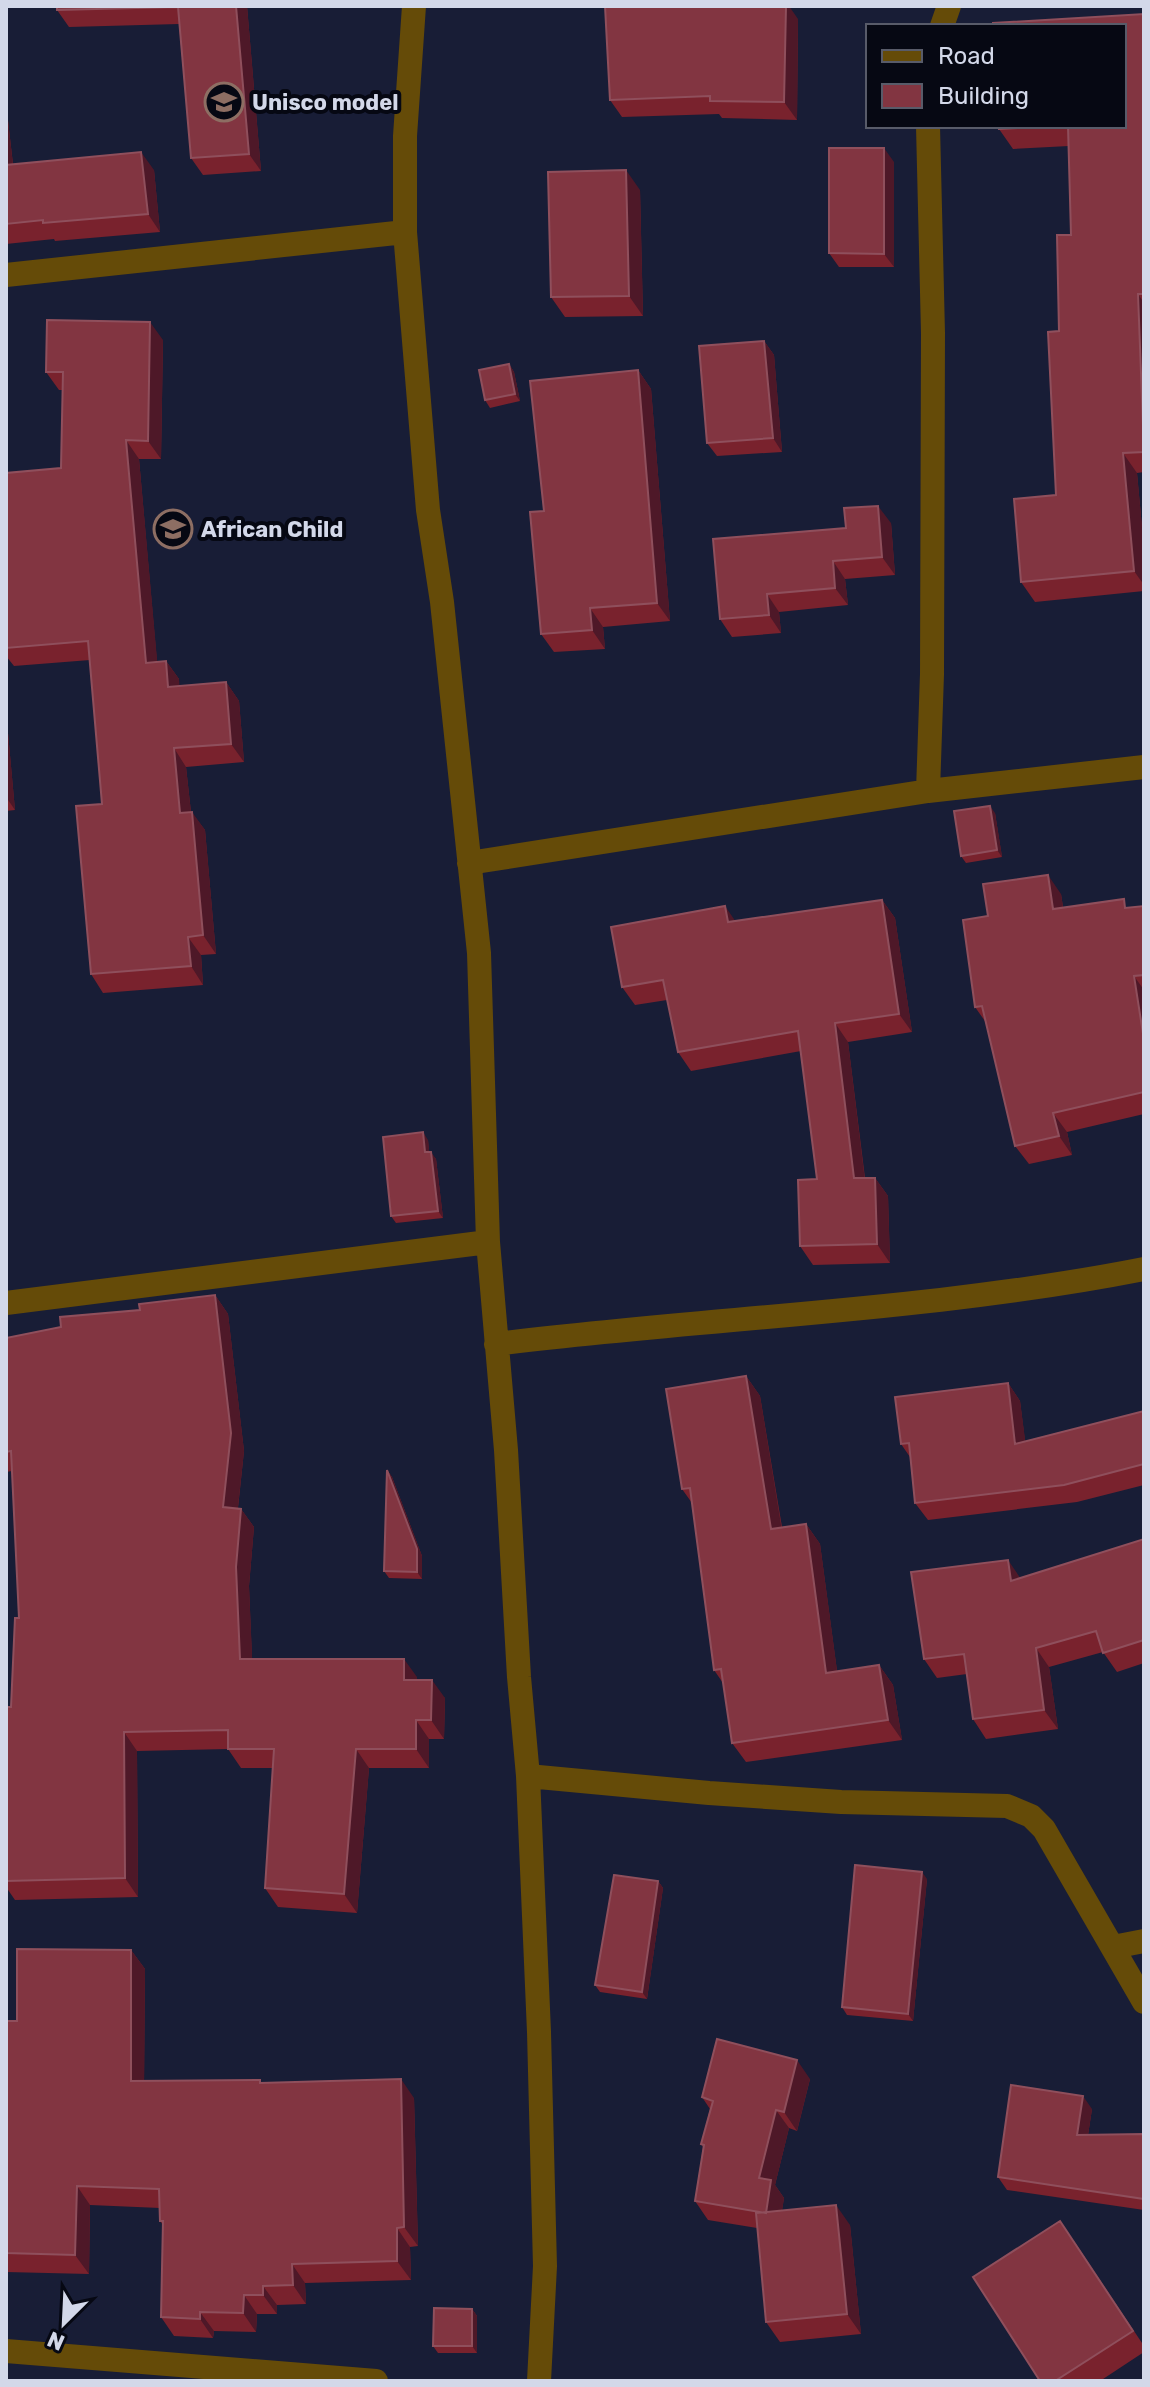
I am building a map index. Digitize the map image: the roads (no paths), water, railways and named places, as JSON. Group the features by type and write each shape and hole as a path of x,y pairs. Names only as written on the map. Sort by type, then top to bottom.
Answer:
{"street":[{"path":"414,6 405,136 405,232 428,510 442,602 479,953 488,1242 506,1450 528,1776 542,2105 545,2266 539,2381"},
{"path":"928,128 933,333 932,674 928,791"},
{"path":"6,275 405,232"},
{"path":"469,863 928,791 1144,767"},
{"path":"6,1303 488,1242"},
{"path":"496,1344 580,1333 966,1298 1144,1269"},
{"path":"528,1776 841,1802 1007,1806 1019,1809 1044,1829 1144,2002"},
{"path":"1113,1947 1144,1941"},
{"path":"6,2351 376,2381"}],"place":[{"name":"Unisco model","path":"224,102"},
{"name":"African Child","path":"173,529"}]}
